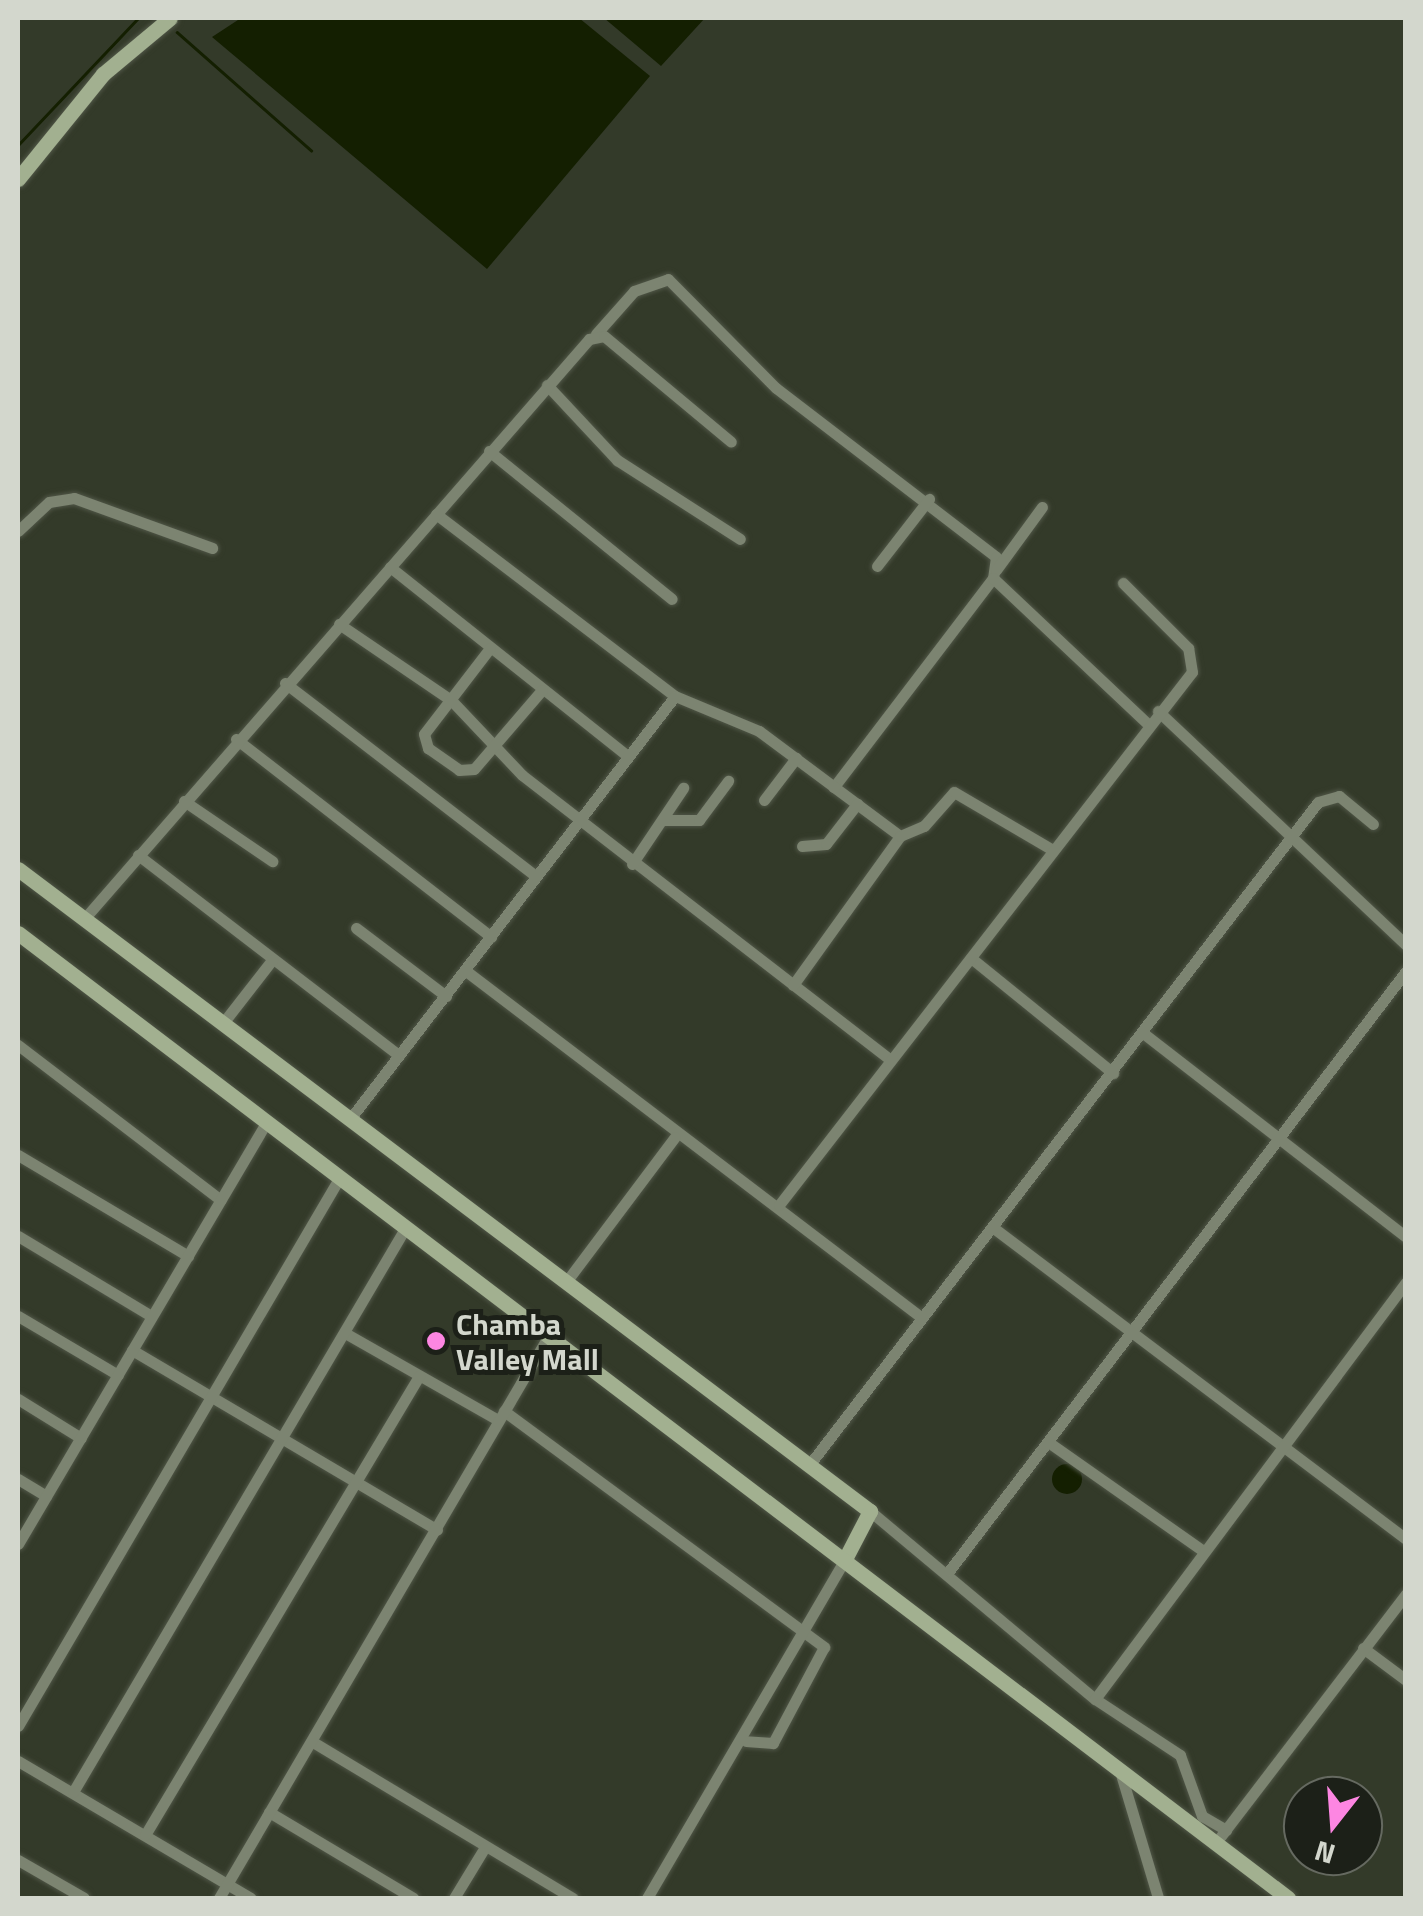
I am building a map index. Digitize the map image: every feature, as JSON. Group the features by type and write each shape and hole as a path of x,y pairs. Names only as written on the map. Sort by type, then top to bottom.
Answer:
{"main road":[{"path":"18,168 98,70 159,18"},
{"path":"18,179 103,74 170,18"},
{"path":"18,869 870,1512 845,1560"},
{"path":"18,932 1120,1771 1221,1836 1288,1898"}],"street":[{"path":"84,919 236,739 547,386 634,291 668,279 776,388 982,538 994,574 1147,723"},
{"path":"596,334 731,442"},
{"path":"547,386 617,460 740,540"},
{"path":"488,451 672,599"},
{"path":"18,531 50,502 74,498 212,548"},
{"path":"877,566 929,498"},
{"path":"834,787 1042,507"},
{"path":"436,514 676,696 796,758 900,836"},
{"path":"390,567 628,756"},
{"path":"779,1206 1158,712 1194,658 1124,583"},
{"path":"339,624 451,700 632,864 890,1059"},
{"path":"490,648 424,734 428,748 466,771 501,746 542,690"},
{"path":"285,683 536,876"},
{"path":"350,1119 676,696"},
{"path":"1158,712 1406,946"},
{"path":"236,739 491,937"},
{"path":"764,800 796,758"},
{"path":"664,820 699,820 728,781"},
{"path":"632,864 683,788"},
{"path":"793,985 900,836 924,826 954,792 1051,849"},
{"path":"810,1464 995,1229 1289,839 1328,796 1373,824"},
{"path":"184,801 272,860"},
{"path":"802,846 826,844 857,804"},
{"path":"138,855 399,1055"},
{"path":"356,928 446,996"},
{"path":"970,958 1112,1073"},
{"path":"223,1023 272,960"},
{"path":"466,971 675,1137 779,1206 922,1318"},
{"path":"949,1571 1051,1444 1406,971"},
{"path":"1143,1033 1406,1237"},
{"path":"18,1045 221,1200"},
{"path":"18,1544 267,1122"},
{"path":"566,1282 675,1137"},
{"path":"18,1155 188,1256"},
{"path":"18,1726 340,1176"},
{"path":"73,1792 406,1227"},
{"path":"995,1229 1136,1331 1406,1539"},
{"path":"18,1236 152,1316"},
{"path":"1095,1698 1406,1282"},
{"path":"18,1316 118,1375"},
{"path":"345,1334 501,1416 826,1652 773,1744 746,1741"},
{"path":"219,1898 549,1336"},
{"path":"132,1350 437,1530"},
{"path":"146,1836 419,1376"},
{"path":"18,1400 81,1438"},
{"path":"1051,1444 1202,1550"},
{"path":"18,1479 46,1496"},
{"path":"870,1512 949,1571 1095,1698 1180,1755 1202,1816 1221,1836 1406,1594"},
{"path":"647,1898 746,1741 845,1560"},
{"path":"1363,1648 1406,1680"},
{"path":"314,1742 484,1848 573,1898"},
{"path":"18,1760 251,1898"},
{"path":"1120,1771 1158,1898"},
{"path":"269,1812 412,1898"},
{"path":"454,1898 484,1848"},
{"path":"18,1860 84,1898"}],"shaded area":[{"path":"241,18 579,18 650,76 487,269 212,37"},
{"path":"604,18 705,18 661,66"},
{"path":"1067,1464 1077,1469 1082,1479 1077,1489 1067,1494 1057,1489 1052,1479 1057,1469"}],"waterway":[{"path":"18,145 138,18"},
{"path":"177,32 311,150"}],"place":[{"name":"Chamba Valley Mall","path":"436,1341"}]}
